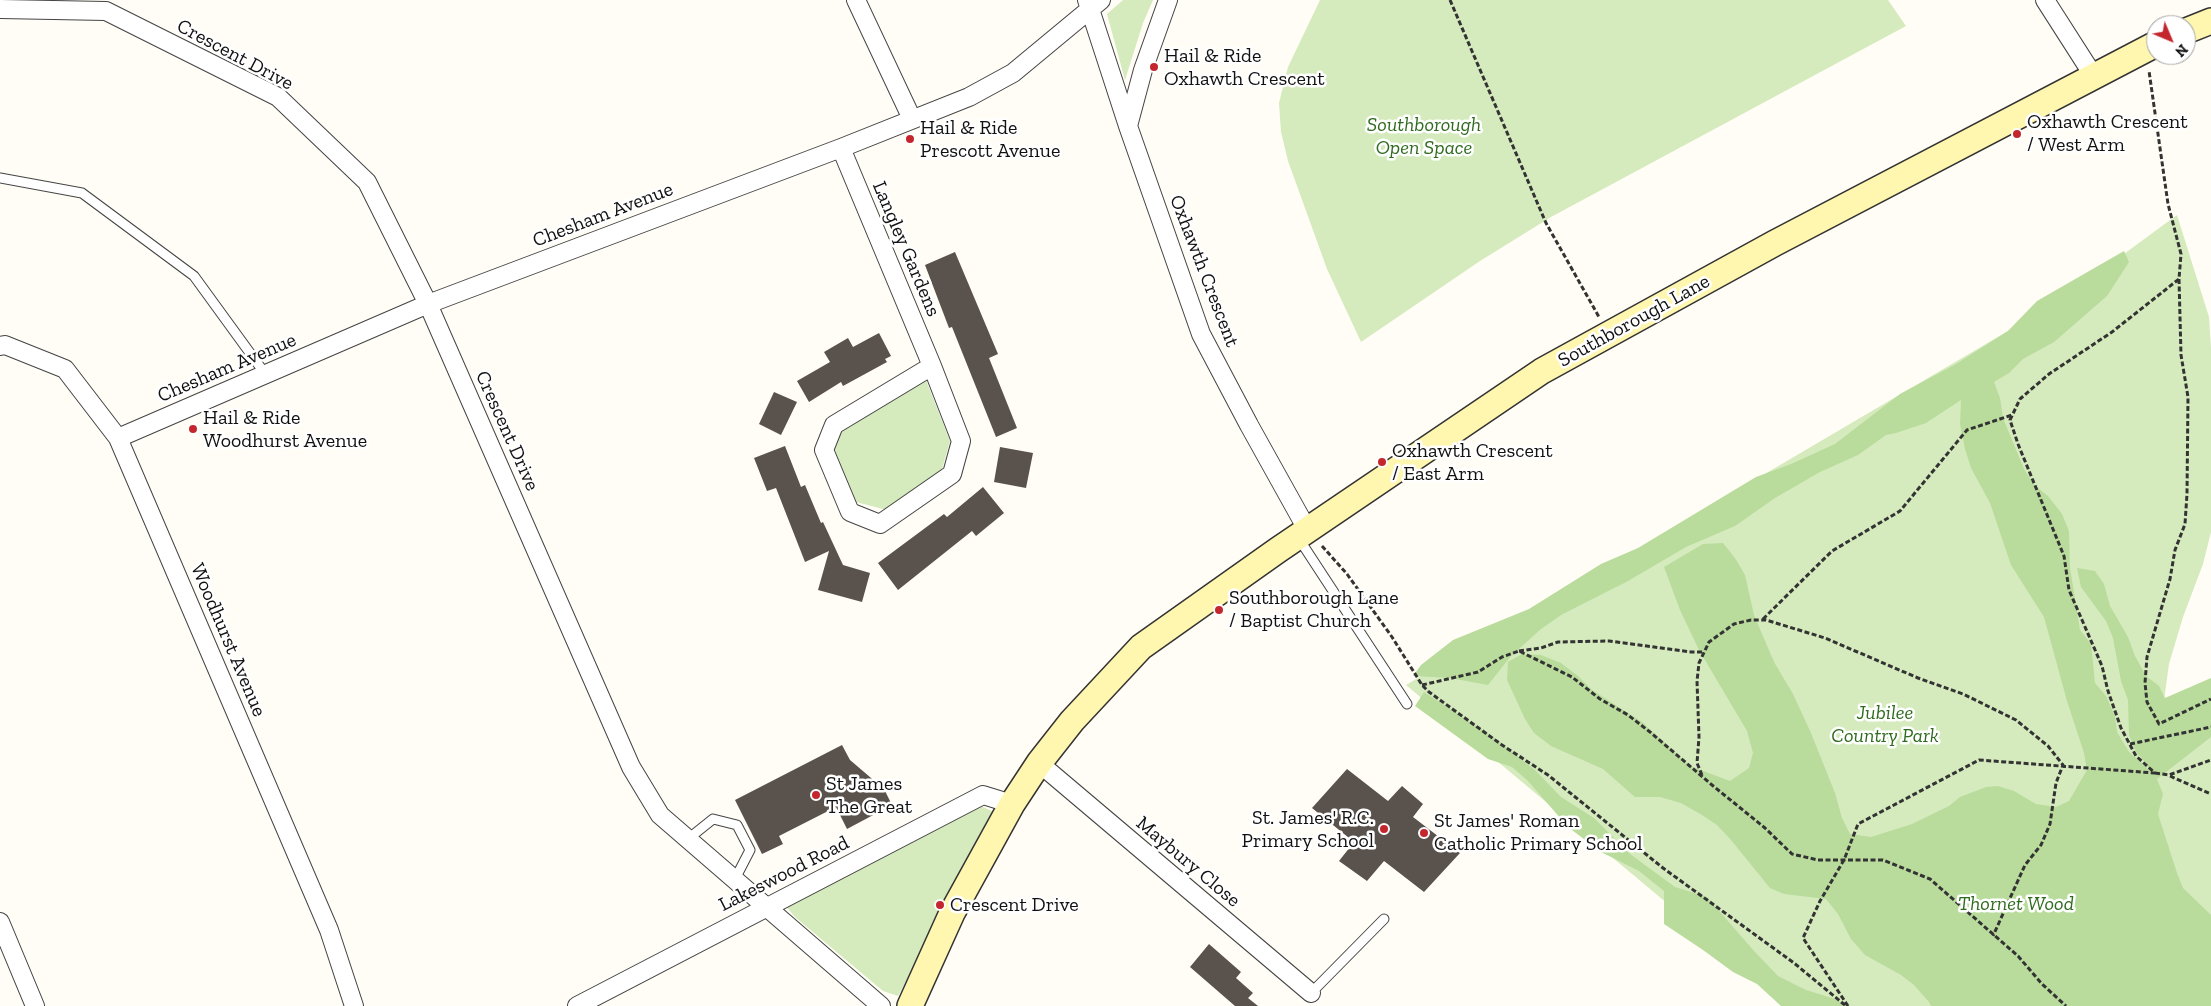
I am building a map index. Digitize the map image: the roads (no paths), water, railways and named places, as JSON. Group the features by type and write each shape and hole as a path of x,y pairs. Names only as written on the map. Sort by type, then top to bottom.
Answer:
{"street":[{"path":"856,0 912,119"},
{"path":"1128,126 1143,70 1168,0"},
{"path":"2045,0 2093,75"},
{"name":"Chesham Avenue","path":"118,438 428,304 841,148 969,97 1013,73 1092,3"},
{"name":"Oxhawth Crescent","path":"1092,3 1128,126 1201,334 1303,534"},
{"name":"Crescent Drive","path":"0,9 106,11 278,97 367,182 428,304 631,767 660,815 881,1006"},
{"path":"2196,27 2211,21"},
{"name":"Southborough Lane","path":"910,1006 952,914 1012,804 1039,763 1072,721 1141,647 1542,371 1775,243 2146,48"},
{"name":"Langley Gardens","path":"841,148 932,366 961,441 952,474 880,524 850,512 824,450 834,425 932,366"},
{"name":"Woodhurst Avenue","path":"0,346 5,345 65,369 118,438 329,930 354,1006"},
{"name":"Maybury Close","path":"1039,763 1311,993"},
{"name":"Lakeswood Road","path":"577,1006 983,795 1012,804"},
{"path":"0,922 35,1006"}],"lane":[{"path":"0,178 82,193 170,258 194,276 266,375"},
{"path":"1303,534 1407,704"},
{"path":"688,839 713,820 737,824 750,850 735,879"},
{"path":"1311,993 1384,920"}],"place":[{"name":"Hail & Ride Oxhawth Crescent","path":"1154,67"},
{"name":"Oxhawth Crescent / West Arm","path":"2017,134"},
{"name":"Hail & Ride Prescott Avenue","path":"910,139"},
{"name":"Hail & Ride Woodhurst Avenue","path":"193,429"},
{"name":"Oxhawth Crescent / East Arm","path":"1382,462"},
{"name":"Southborough Lane / Baptist Church","path":"1219,610"},
{"name":"St James The Great","path":"816,795"},
{"name":"St. James' R.C. Primary School","path":"1384,829"},
{"name":"St James' Roman Catholic Primary School","path":"1424,833"},
{"name":"Crescent Drive","path":"940,905"}],"park label":[{"name":"Southborough Open Space","path":"1424,136"},
{"name":"Jubilee Country Park","path":"1885,724"},
{"name":"Thornet Wood","path":"2016,904"}]}
